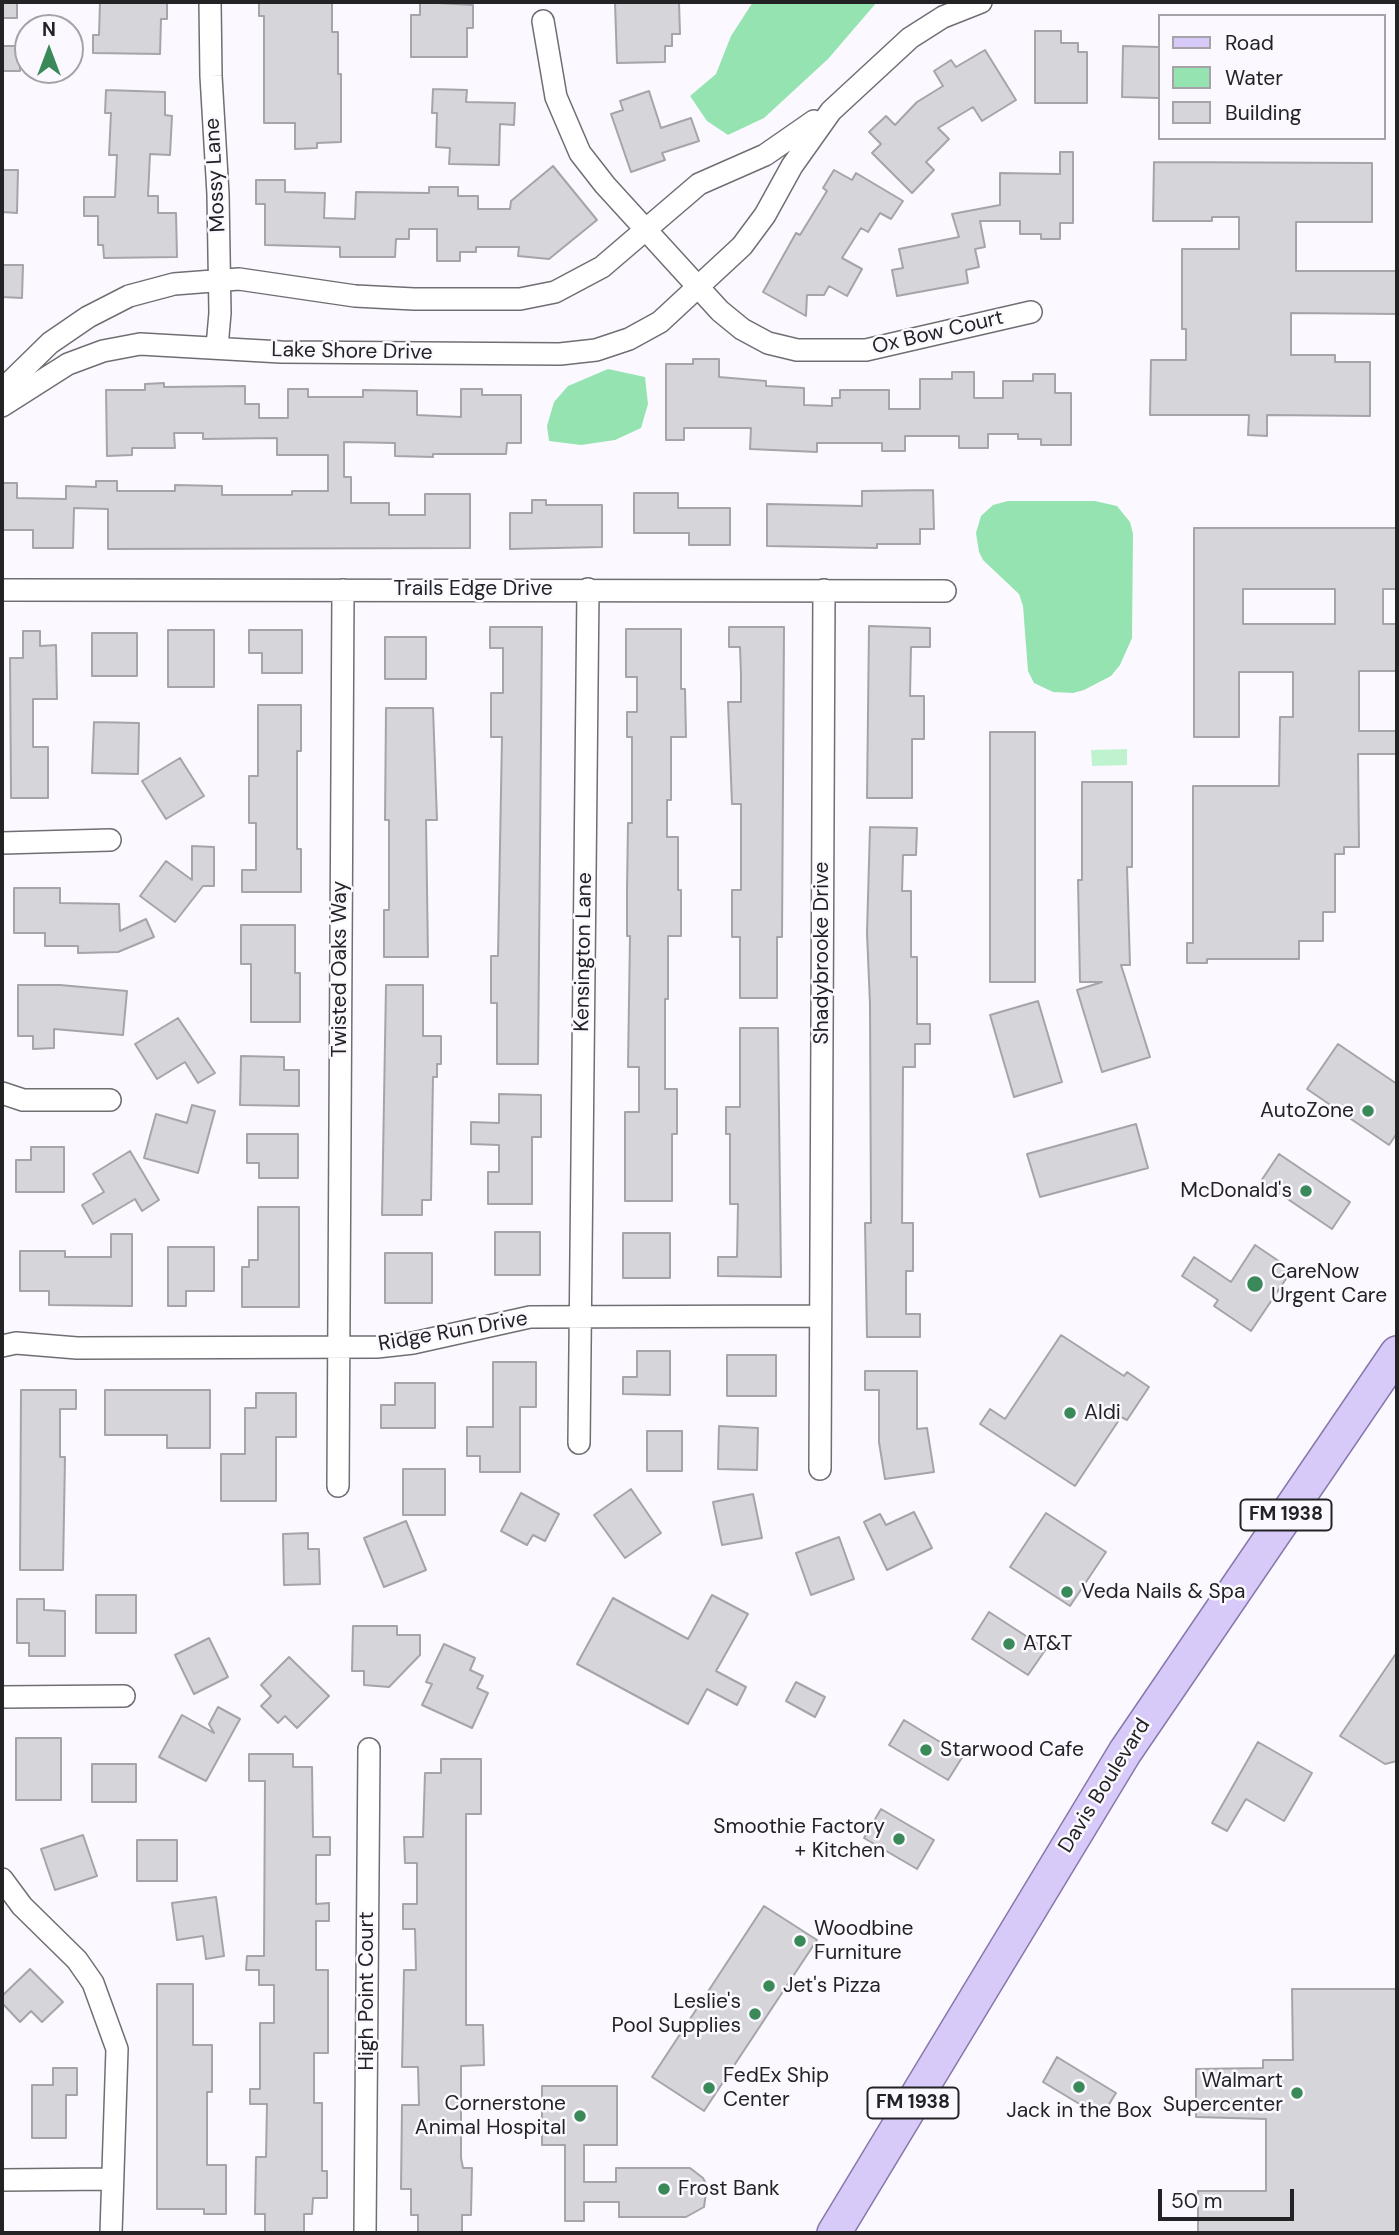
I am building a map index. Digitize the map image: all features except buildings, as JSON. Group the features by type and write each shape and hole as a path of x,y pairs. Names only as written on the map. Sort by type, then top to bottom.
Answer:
{"main road":[{"name":"Davis Boulevard","path":"834,2233 1125,1752 1397,1353"}],"street":[{"name":"Mossy Lane","path":"210,2 220,279 218,347"},
{"name":"Lake Shore Drive","path":"2,390 50,343 108,306 151,289 220,279 385,299 520,299 555,292 587,277 699,184 765,155 831,111 910,38 943,17 981,2"},
{"path":"543,21 556,97 570,135 592,170 699,287"},
{"name":"Lake Shore Drive","path":"2,406 68,364 103,351 159,343 317,353 578,353 613,346 645,331 699,287 754,231 792,166 831,111"},
{"name":"Ox Bow Court","path":"699,287 742,329 768,343 797,350 883,348 1031,312"},
{"name":"Kensington Lane","path":"579,1443 588,589"},
{"name":"Trails Edge Drive","path":"2,590 945,591"},
{"name":"Twisted Oaks Way","path":"338,1486 343,590"},
{"name":"Shadybrooke Drive","path":"820,1469 824,590"},
{"path":"2,843 110,840"},
{"path":"2,1093 23,1100 110,1100"},
{"name":"Ridge Run Drive","path":"2,1346 16,1343 77,1348 338,1348 413,1343 530,1317 820,1316"},
{"path":"2,1697 124,1696"},
{"name":"High Point Court","path":"365,2233 369,1749"},
{"path":"2,1880 22,1906 77,1960 93,1983 117,2049 111,2233"},
{"path":"2,2180 111,2179"}],"shaded area":[{"path":"1127,749 1127,765 1092,766 1091,750"}],"water":[{"path":"753,2 877,2 828,59 764,118 728,135 707,121 690,96 716,74 731,36"},
{"path":"608,369 645,377 648,404 641,428 615,440 581,445 549,441 547,426 554,402 568,386"},
{"path":"1008,501 1095,501 1117,506 1130,522 1133,534 1132,638 1120,665 1111,676 1084,690 1073,693 1053,692 1034,683 1028,671 1023,606 1019,594 983,560 979,552 976,533 981,516 993,505"}],"place":[{"name":"AutoZone","path":"1368,1111"},
{"name":"McDonald's","path":"1306,1191"},
{"name":"CareNow Urgent Care","path":"1255,1284"},
{"name":"Aldi","path":"1070,1413"},
{"name":"Veda Nails & Spa","path":"1067,1592"},
{"name":"AT&T","path":"1009,1644"},
{"name":"Starwood Cafe","path":"926,1750"},
{"name":"Smoothie Factory + Kitchen","path":"899,1839"},
{"name":"Woodbine Furniture","path":"800,1941"},
{"name":"Jet's Pizza","path":"769,1986"},
{"name":"Leslie's Pool Supplies","path":"755,2014"},
{"name":"Jack in the Box","path":"1079,2087"},
{"name":"FedEx Ship Center","path":"709,2088"},
{"name":"Walmart Supercenter","path":"1297,2093"},
{"name":"Cornerstone Animal Hospital","path":"580,2116"},
{"name":"Frost Bank","path":"664,2189"}]}
